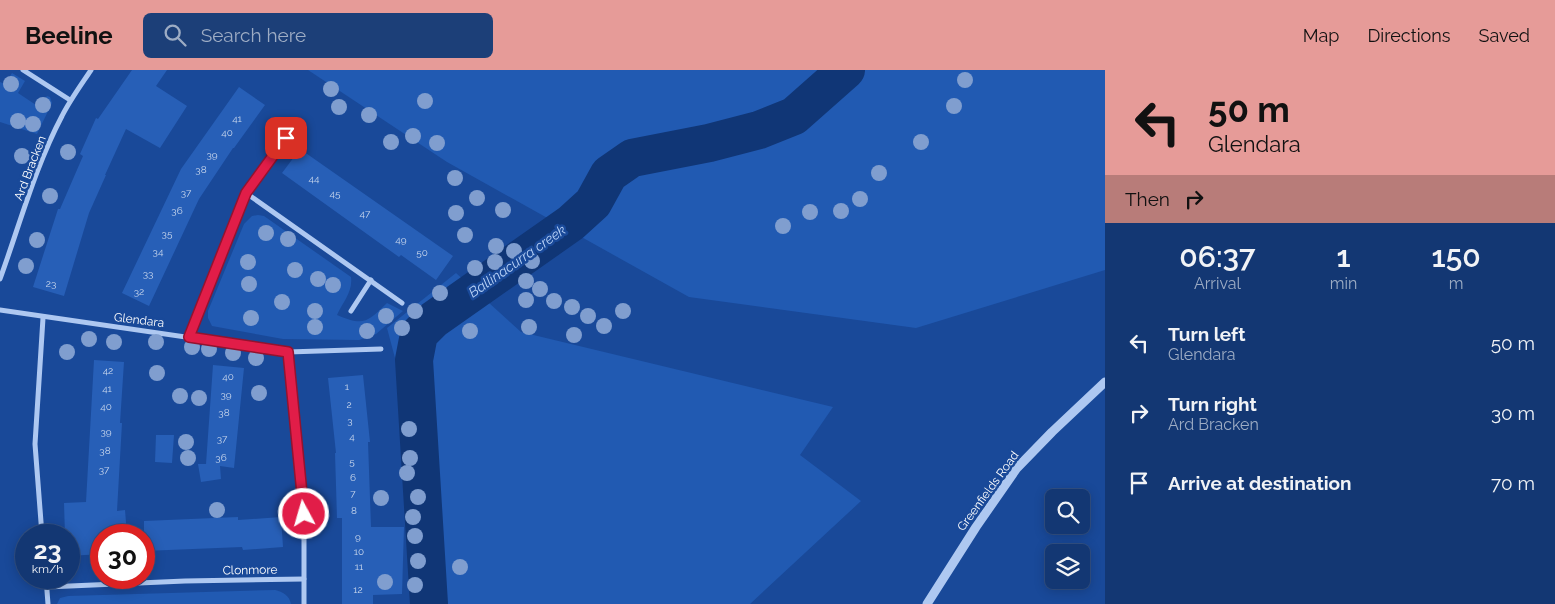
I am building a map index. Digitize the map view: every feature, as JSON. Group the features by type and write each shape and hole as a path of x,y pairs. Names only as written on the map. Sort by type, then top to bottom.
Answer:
{"street":[{"path":"23,70 70,100"},
{"name":"Ard Bracken","path":"0,278 42,160 70,100 91,70"},
{"path":"189,337 246,193 296,125"},
{"path":"246,193 402,303"},
{"path":"351,311 371,280"},
{"name":"Glendara","path":"0,310 44,318 288,352 381,349"},
{"path":"41,524 35,444 44,318"},
{"path":"288,352 304,514 304,604"},
{"name":"Greenfields Road","path":"927,604 976,527 1017,468 1105,382"},
{"name":"Clonmore","path":"80,586 304,579"},
{"path":"47,589 48,604"}],"shaded area":[{"path":"308,70 1105,70 1105,270 916,328 689,297 447,162"},
{"path":"12,73 25,81 18,93 39,107 47,96 50,97 52,103 37,134 0,122 0,82 5,84"},
{"path":"252,216 264,216 351,277 349,292 337,315 353,321 364,321 387,303 403,311 376,334 359,340 283,339 212,326 208,318 208,311 244,224"},
{"path":"456,273 521,332 833,407 800,455 861,501 750,604 412,604 399,373 387,328"},
{"path":"275,590 285,594 291,604 57,604 60,598 68,596"}],"building":[{"path":"132,70 167,70 156,86 187,106 160,148 126,129 89,213 64,296 33,287 58,209 60,209 83,156 80,154 96,118 98,119"},
{"path":"239,87 265,105 199,199 149,306 122,293 181,169"},
{"path":"300,149 453,256 436,280 401,255 399,257 282,173"},
{"path":"94,360 124,362 117,511 125,510 126,524 90,524 90,555 80,555 80,524 65,524 64,503 86,502"},
{"path":"213,365 244,368 234,468 220,466 221,479 201,482 198,464 206,464"},
{"path":"363,375 370,442 368,442 371,527 404,527 402,594 373,595 373,604 342,604 342,518 337,518 336,453 328,378"},
{"path":"156,435 174,435 172,463 155,462"},
{"path":"238,517 238,520 281,517 283,547 243,550 242,547 155,551 155,524 144,524 144,521"}],"waterway":[{"name":"Ballinacurra creek","path":"429,604 414,360 419,334 433,320 571,223 593,203 609,174 632,158 709,143 759,130 794,116 846,70"}],"route":[{"path":"286,138 246,193 189,337 288,352 304,514"}]}
